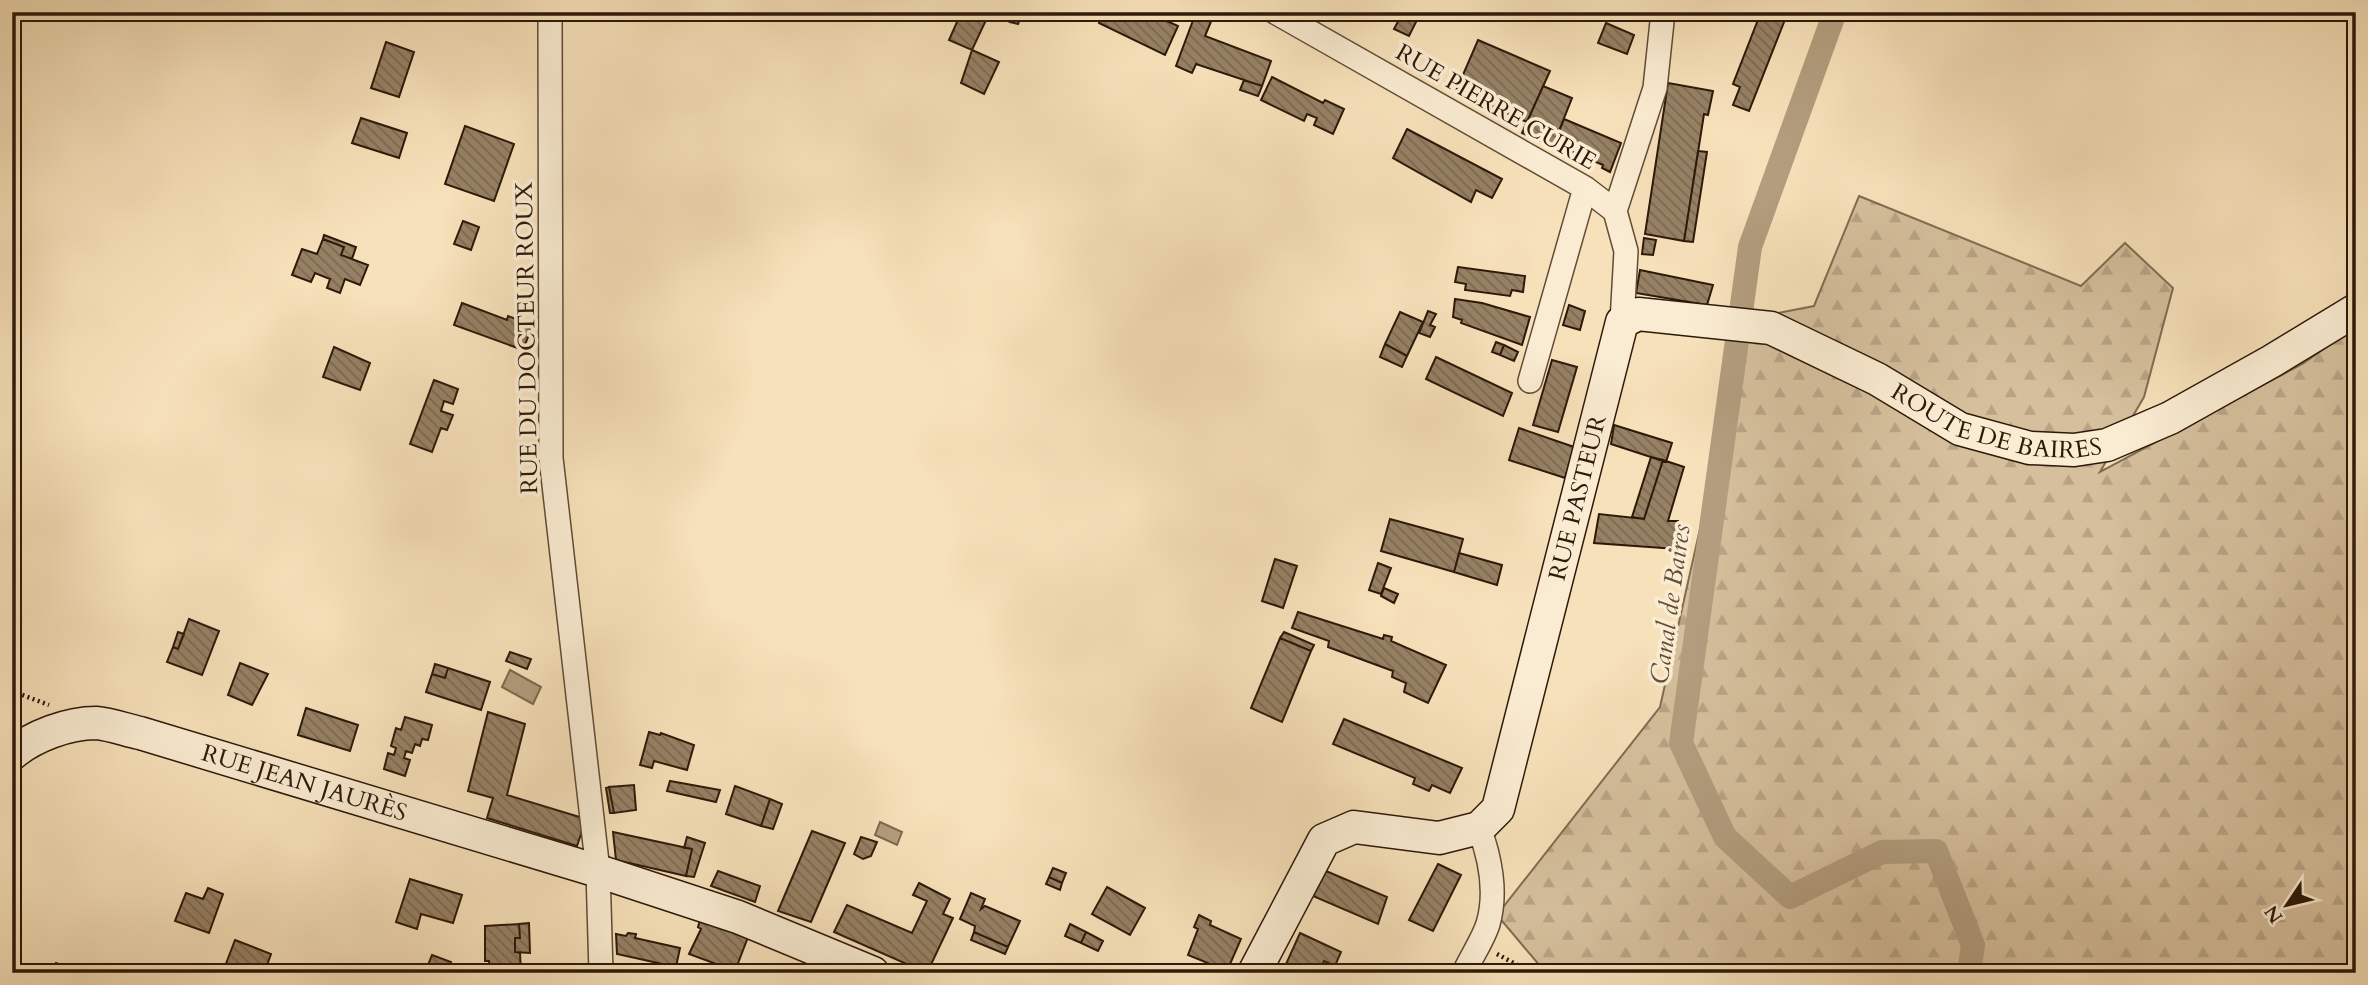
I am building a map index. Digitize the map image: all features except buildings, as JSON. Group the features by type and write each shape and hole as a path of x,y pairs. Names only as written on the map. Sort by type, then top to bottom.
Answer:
{"street":[{"name":"RUE DU DOCTEUR ROUX","path":"550,12 551,458 598,871 601,973"},
{"name":"RUE PIERRE CURIE","path":"1275,12 1585,188 1615,211"},
{"path":"1615,211 1655,88 1663,12"},
{"path":"1530,381 1585,188"},
{"name":"RUE PASTEUR","path":"1479,828 1498,809 1508,778 1622,322 1626,251 1615,211"},
{"name":"ROUTE DE BAIRES","path":"1622,322 1638,314 1771,328 1877,379 1960,429 2030,448 2074,450 2107,445 2170,418 2356,310"},
{"name":"RUE JEAN JAURÈS","path":"12,754 25,743 60,730 96,723 140,733 598,871 738,917 873,973"},
{"path":"1254,973 1324,840 1354,827 1439,838 1479,828 1487,850 1492,888 1488,924 1464,973"}],"path":[{"path":"1478,944 1532,973"}],"green space":[{"path":"1859,196 2081,286 2125,243 2173,288 2144,397 2100,472 2304,363 2356,326 2356,973 1546,973 1497,915 1660,707 1747,319 1814,306"}],"water":[{"path":"510,670 541,687 533,704 502,687"},
{"path":"880,822 902,832 897,845 875,835"}],"waterway":[{"name":"Canal de Baires","path":"1835,12 1750,247 1681,743 1725,837 1790,897 1882,852 1936,851 1973,945 1969,973"}]}
